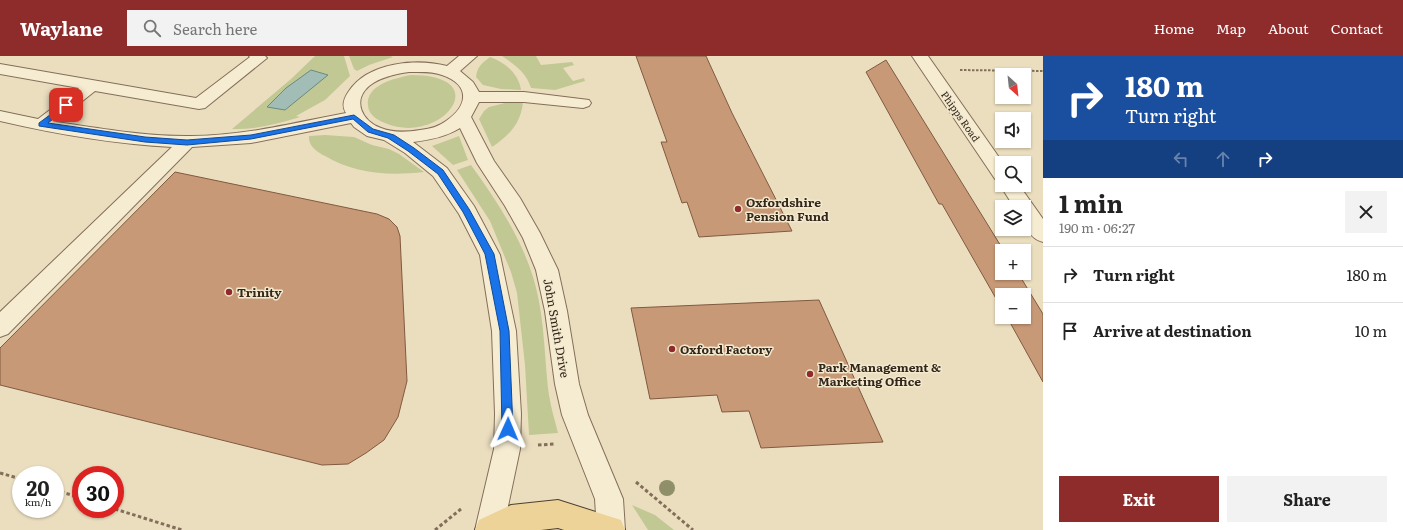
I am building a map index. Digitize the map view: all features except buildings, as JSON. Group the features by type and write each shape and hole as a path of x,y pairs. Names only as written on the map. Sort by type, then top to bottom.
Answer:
{"main road":[{"path":"489,530 511,519 558,514 611,530"}],"street":[{"path":"0,69 199,104 259,58 257,56"},
{"path":"451,72 469,56"},
{"name":"Phipps Road","path":"924,62 995,165"},
{"name":"John Smith Drive","path":"354,117 351,107 352,99 364,83 377,75 408,67 425,67 451,72 471,90 467,107 486,163 513,203 533,238 547,270 556,311 566,384 575,415 609,499 611,530"},
{"path":"41,125 91,86"},
{"path":"391,137 410,137 436,132 455,124 467,107 524,97 583,103"},
{"path":"0,116 41,125 145,140 187,142 251,137 354,117 370,130 391,137 411,149 440,172 467,211 490,254 504,331 508,414 507,449 489,530"},
{"path":"0,326 187,142"},
{"path":"1031,217 1043,235"}],"path":[{"path":"924,62 1043,71"},
{"path":"507,449 562,444 587,446"},
{"path":"0,473 12,476"},
{"path":"635,481 693,530"},
{"path":"435,530 462,508 463,502"},
{"path":"124,512 182,530"}],"green space":[{"path":"315,56 344,56 350,76 325,100 296,116 300,117 249,129 232,129 291,79"},
{"path":"349,56 393,57 369,65 357,71 354,69"},
{"path":"502,56 536,56 541,65 572,62 574,65 563,68 573,81 584,78 585,81 555,90 531,88 523,73"},
{"path":"490,57 506,65 510,69 520,84 521,90 501,89 483,85 476,77 477,70"},
{"path":"411,75 437,78 451,86 456,97 451,108 440,118 424,126 405,128 385,123 374,117 368,106 368,99 371,93 382,84 397,78"},
{"path":"523,102 522,110 517,123 504,138 492,147 479,119 484,111 489,107 505,103"},
{"path":"325,135 354,137 372,145 389,149 399,154 424,172 398,174 373,172 348,167 316,151 310,143 309,136"},
{"path":"459,136 468,160 453,165 432,146"},
{"path":"471,165 514,232 528,262 533,277 540,306 549,395 558,433 529,435 525,365 517,293 511,272 490,221 457,170"},
{"path":"632,505 655,515 674,530 648,530"}],"water":[{"path":"311,70 328,75 285,110 267,107 286,88"}],"place":[{"name":"Oxfordshire Pension Fund","path":"738,209"},
{"name":"Trinity","path":"229,292"},
{"name":"Oxford Factory","path":"672,349"},
{"name":"Park Management & Marketing Office","path":"810,374"}],"route":[{"path":"66,105 41,125 145,140 187,142 251,137 354,117 370,130 391,137 411,149 440,172 467,211 490,254 504,331 508,429"}]}
